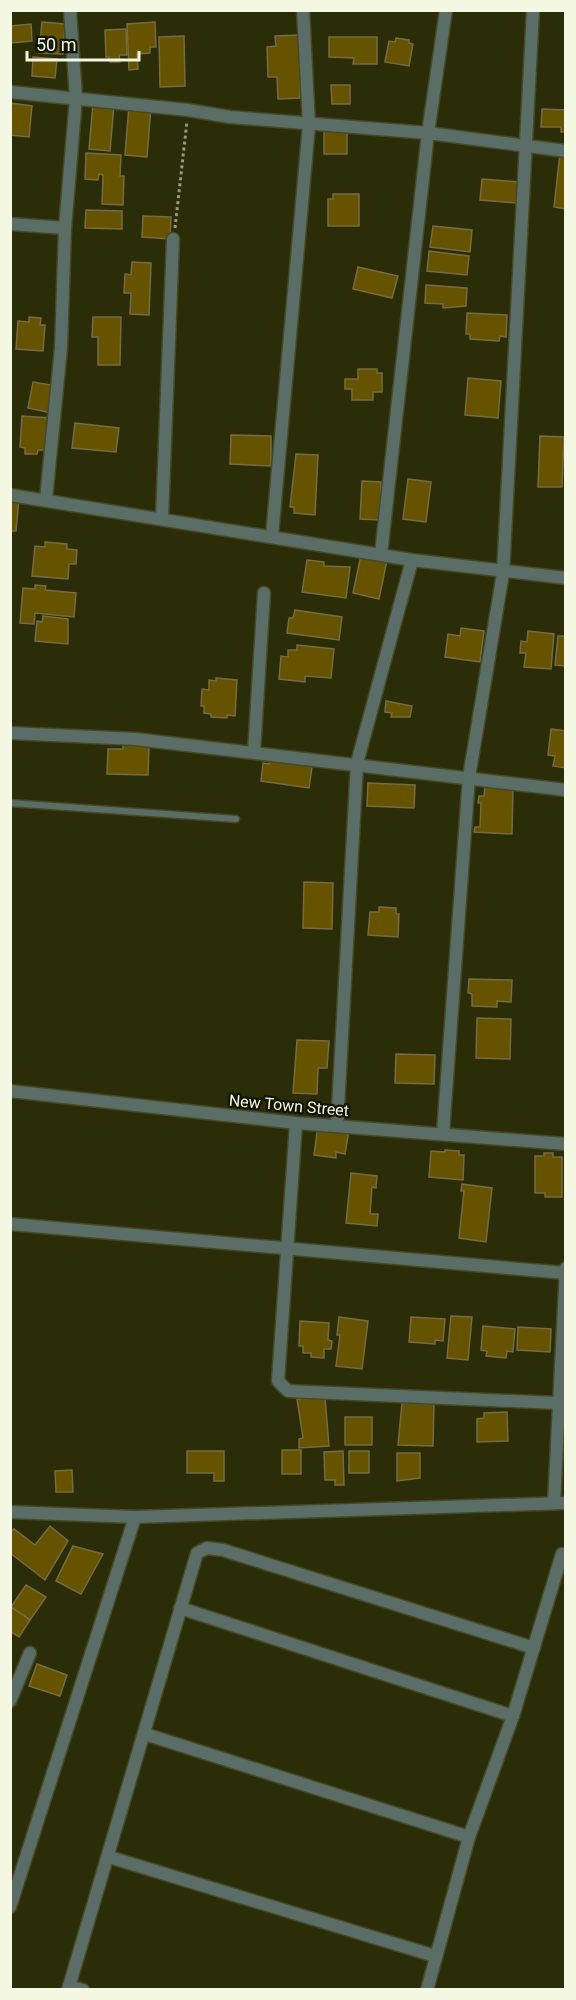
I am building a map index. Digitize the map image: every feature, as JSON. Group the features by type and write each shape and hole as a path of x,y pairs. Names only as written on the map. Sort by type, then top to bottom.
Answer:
{"street":[{"path":"45,499 61,348 65,228 76,98 70,10"},
{"path":"272,536 309,125 303,10"},
{"path":"381,554 428,133 446,10"},
{"path":"442,1133 469,777 502,573 532,10"},
{"path":"10,92 309,125 428,133 566,151"},
{"path":"10,224 65,228"},
{"path":"162,518 173,239"},
{"path":"10,495 412,560 502,573 566,578"},
{"path":"337,1126 357,763 412,560"},
{"path":"254,752 264,593"},
{"path":"10,733 135,739 357,763 566,790"},
{"name":"New Town Street","path":"10,1091 296,1124 442,1133 566,1144"},
{"path":"296,1124 278,1381 288,1391 557,1403"},
{"path":"10,1224 565,1273"},
{"path":"10,1512 135,1517 560,1503 557,1403 566,1268"},
{"path":"10,1907 135,1517"},
{"path":"83,1989 69,1988 197,1553 207,1548 223,1550 534,1648"},
{"path":"427,1989 469,1837 513,1716 562,1554"},
{"path":"180,1608 513,1716"},
{"path":"10,1701 30,1653"},
{"path":"145,1734 469,1837"},
{"path":"109,1857 435,1956"}],"lane":[{"path":"10,803 237,819"}],"path":[{"path":"173,239 188,110"}],"building":[{"path":"42,22 65,24 63,54 39,53"},
{"path":"155,22 156,47 150,47 150,53 137,54 138,69 129,70 127,24"},
{"path":"31,24 32,41 11,43 10,26"},
{"path":"126,29 127,55 119,55 120,62 110,62 109,57 106,57 105,30"},
{"path":"299,35 300,98 278,99 277,77 268,77 267,47 276,46 275,36"},
{"path":"184,36 185,86 160,87 159,37"},
{"path":"329,37 377,37 377,64 353,64 354,58 329,57"},
{"path":"396,38 409,40 409,43 413,44 409,66 385,62 389,41 395,42"},
{"path":"33,57 57,59 55,78 32,76"},
{"path":"331,85 350,85 350,104 332,104"},
{"path":"10,103 32,106 29,137 10,135"},
{"path":"93,103 114,105 110,151 89,149"},
{"path":"129,105 151,107 147,157 125,155"},
{"path":"565,105 566,132 561,132 561,127 541,127 542,109 565,110"},
{"path":"324,128 347,128 347,154 324,154"},
{"path":"86,153 121,155 120,176 124,176 123,205 102,204 103,175 99,174 98,180 85,179"},
{"path":"560,153 566,154 566,209 554,207"},
{"path":"482,179 519,182 517,203 480,200"},
{"path":"333,194 359,194 359,226 328,226 328,199 333,199"},
{"path":"86,210 122,211 122,229 85,228"},
{"path":"143,216 171,217 170,239 142,237"},
{"path":"433,226 472,230 470,252 430,247"},
{"path":"429,251 469,256 467,275 427,271"},
{"path":"132,262 151,263 149,315 130,314 131,293 124,293 125,274 131,275"},
{"path":"358,267 398,276 392,298 353,289"},
{"path":"426,285 467,288 466,306 443,308 443,304 425,303"},
{"path":"467,313 507,315 506,337 500,336 499,341 470,339 470,334 466,334"},
{"path":"29,317 41,318 40,325 45,325 43,351 16,349 18,321 29,322"},
{"path":"93,317 121,317 120,365 98,365 98,337 92,337"},
{"path":"358,369 377,369 377,373 382,373 382,392 373,392 373,400 352,400 352,389 345,389 345,379 358,379"},
{"path":"468,378 501,381 498,418 465,415"},
{"path":"33,382 57,386 52,413 28,408"},
{"path":"22,416 51,418 48,450 38,450 37,454 25,454 25,448 20,447"},
{"path":"75,423 119,428 116,452 72,448"},
{"path":"231,435 271,436 271,466 230,464"},
{"path":"540,436 564,437 562,487 538,487"},
{"path":"296,454 318,455 315,515 294,513 294,507 290,507"},
{"path":"408,479 431,482 426,522 403,519"},
{"path":"362,481 381,482 380,520 360,519"},
{"path":"10,497 19,498 16,531 10,531"},
{"path":"45,542 67,544 67,549 77,550 76,564 69,564 68,579 32,576 35,546 45,547"},
{"path":"361,555 387,560 379,599 353,593"},
{"path":"307,560 324,562 324,566 350,567 346,598 302,592"},
{"path":"35,585 46,586 45,590 76,593 74,617 35,613 34,624 20,623 23,588 35,589"},
{"path":"295,610 342,617 339,640 287,633 289,618 293,618"},
{"path":"43,616 68,619 68,644 35,641 37,621 42,622"},
{"path":"461,628 484,631 480,662 445,657 448,634 460,636"},
{"path":"528,631 554,634 551,669 524,667 526,653 520,653 521,641 527,642"},
{"path":"558,636 566,636 566,666 555,665"},
{"path":"297,645 334,649 331,678 305,676 305,682 279,679 281,656 288,657 288,650 297,650"},
{"path":"216,678 237,680 235,716 211,717 211,714 204,713 204,706 201,706 202,689 209,690 209,680 216,681"},
{"path":"386,701 412,706 410,717 391,717 392,713 385,712"},
{"path":"551,729 566,731 566,768 553,766 555,756 548,755"},
{"path":"123,744 149,745 148,775 107,774 108,749 123,749"},
{"path":"271,754 313,760 309,788 261,781 263,763 269,764"},
{"path":"368,783 415,785 414,808 367,806"},
{"path":"485,787 513,788 512,834 474,832 475,827 480,827 481,803 478,803 479,796 484,796"},
{"path":"304,882 333,883 332,929 303,928"},
{"path":"379,907 396,908 396,914 399,914 398,937 368,935 370,912 379,912"},
{"path":"469,979 512,980 511,1002 497,1001 497,1007 472,1006 472,994 468,993"},
{"path":"477,1018 511,1019 510,1059 476,1058"},
{"path":"297,1040 329,1041 327,1068 318,1068 317,1094 293,1093"},
{"path":"396,1054 435,1055 434,1084 395,1083"},
{"path":"318,1125 349,1130 345,1154 336,1152 336,1158 314,1155"},
{"path":"445,1150 459,1151 459,1155 464,1155 463,1180 429,1177 431,1151 445,1152"},
{"path":"544,1153 553,1153 553,1157 562,1157 562,1197 545,1197 545,1193 535,1193 535,1156 544,1156"},
{"path":"351,1173 377,1176 376,1188 372,1187 370,1214 378,1214 377,1226 346,1223"},
{"path":"462,1184 492,1188 486,1242 459,1238 464,1191 461,1191"},
{"path":"451,1316 472,1317 468,1360 447,1358"},
{"path":"339,1317 368,1321 362,1369 336,1366 340,1335 337,1335"},
{"path":"411,1317 445,1319 443,1341 435,1340 435,1344 409,1342"},
{"path":"300,1321 329,1323 328,1340 332,1341 331,1349 324,1349 324,1358 311,1357 311,1353 303,1353 303,1346 299,1346"},
{"path":"483,1326 515,1329 513,1352 507,1351 506,1358 486,1356 487,1351 481,1350"},
{"path":"518,1327 551,1329 550,1352 517,1350"},
{"path":"325,1397 329,1446 299,1448 299,1439 303,1438 297,1399"},
{"path":"402,1403 434,1404 433,1446 398,1445"},
{"path":"507,1412 508,1441 477,1442 477,1419 484,1418 484,1413"},
{"path":"345,1417 372,1417 372,1445 345,1445"},
{"path":"282,1450 301,1450 301,1474 282,1474"},
{"path":"187,1451 224,1451 224,1481 214,1481 214,1473 187,1473"},
{"path":"343,1451 344,1485 335,1485 335,1480 325,1480 324,1452"},
{"path":"349,1451 369,1451 369,1473 349,1473"},
{"path":"397,1453 420,1453 420,1478 397,1481"},
{"path":"72,1470 73,1492 56,1492 55,1471"},
{"path":"50,1526 68,1541 45,1580 10,1553 10,1532 14,1529 35,1545"},
{"path":"73,1546 103,1554 81,1594 56,1581"},
{"path":"26,1585 46,1597 30,1620 11,1607"},
{"path":"11,1607 30,1620 19,1637 10,1631"},
{"path":"37,1664 67,1675 60,1696 29,1686"}]}
